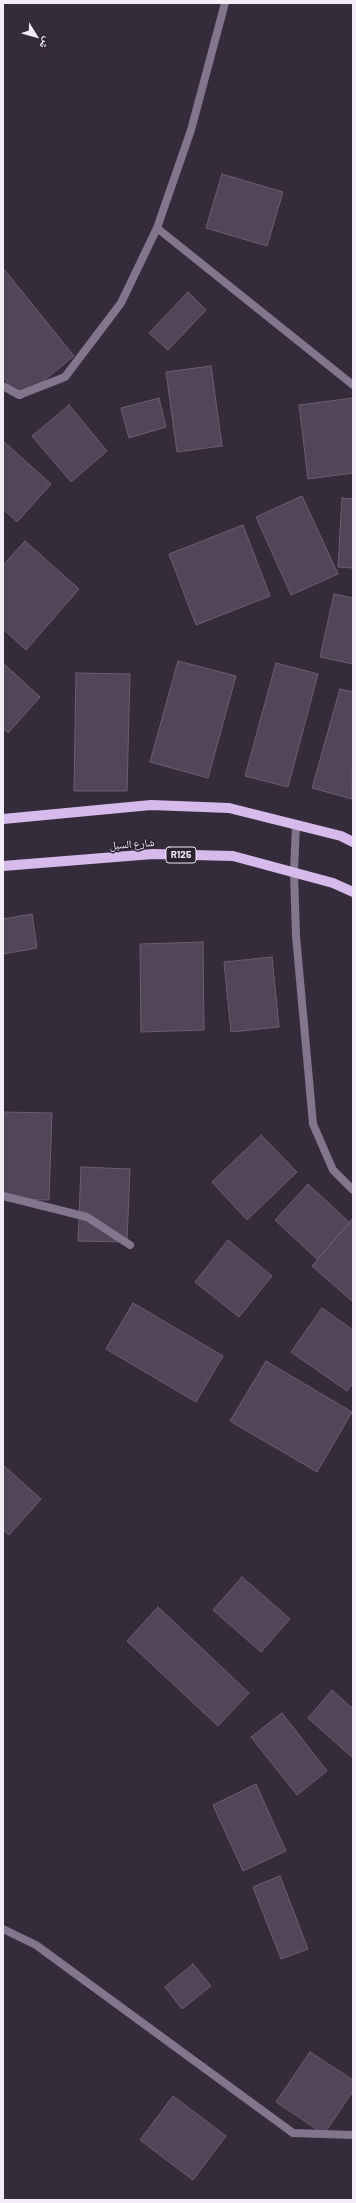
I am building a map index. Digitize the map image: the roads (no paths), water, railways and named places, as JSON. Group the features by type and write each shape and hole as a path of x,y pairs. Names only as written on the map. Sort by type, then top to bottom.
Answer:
{"main road":[{"path":"3,819 151,805 229,808 341,836 353,842"},
{"name":"شارع السبل","path":"3,866 153,854 233,856 333,883 353,892"}],"street":[{"path":"3,386 19,395 65,377 121,303 157,228 191,130 225,3"},
{"path":"157,228 353,385"},
{"path":"296,825 294,872 296,936 313,1124 333,1170 353,1190"},
{"path":"3,1196 87,1217 130,1245"},
{"path":"3,1929 36,1945 293,2133 353,2135"}]}
